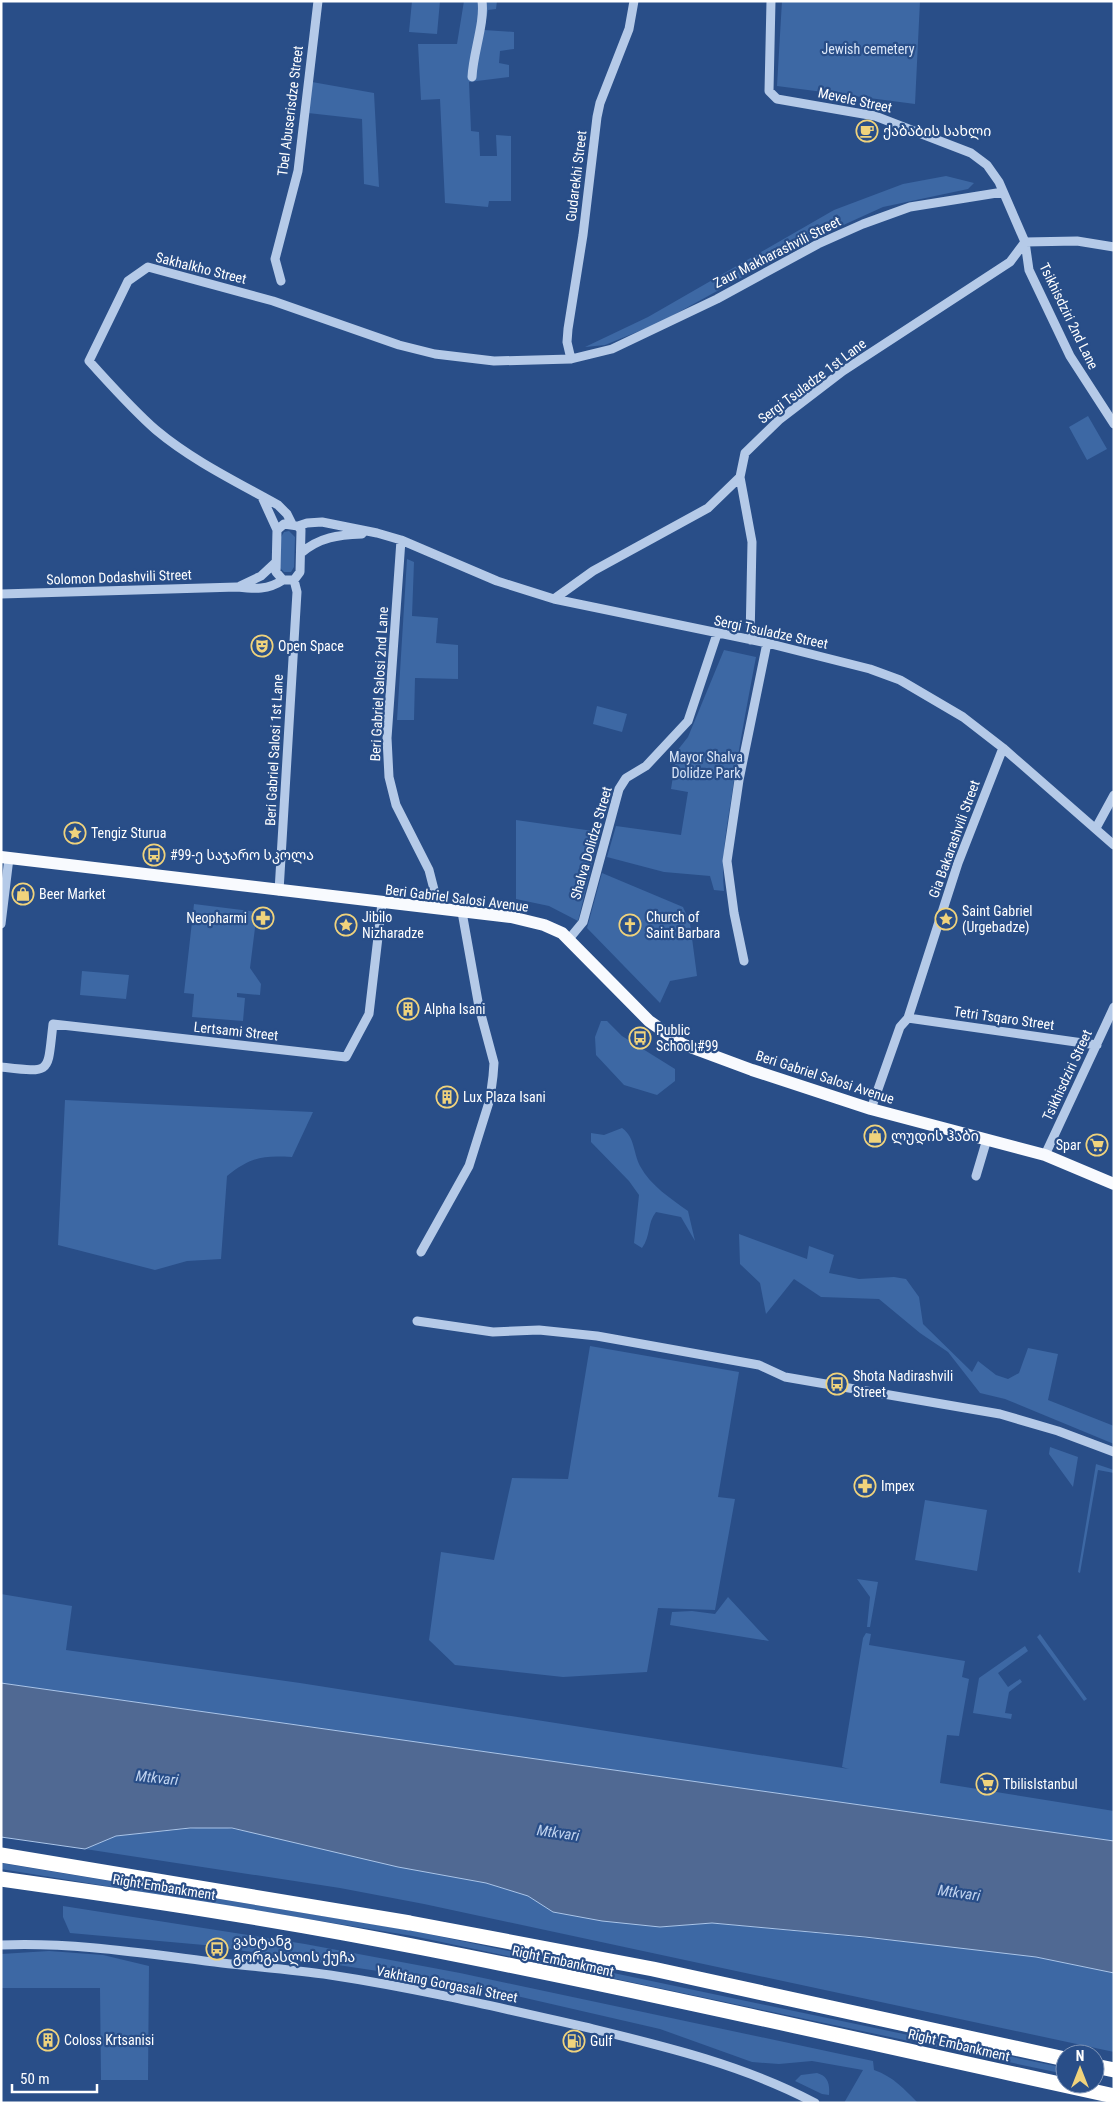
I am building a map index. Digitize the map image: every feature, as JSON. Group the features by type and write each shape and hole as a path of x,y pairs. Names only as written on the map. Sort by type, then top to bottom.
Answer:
{"highway":[{"name":"Right Embankment","path":"1,1855 410,1922 653,1969 1055,2057"},
{"name":"Right Embankment","path":"1,1879 221,1912 422,1948 862,2040 1114,2096"}],"main road":[{"name":"Beri Gabriel Salosi Avenue","path":"5,858 511,917 544,925 562,933 569,939 649,1021 682,1044 752,1070 871,1109 1045,1155 1114,1184"}],"street":[{"name":"Tbel Abuserisdze Street","path":"280,282 275,258 298,171 318,1"},
{"path":"472,77 473,56 483,17 482,1"},
{"name":"Gudarekhi Street","path":"571,359 568,329 583,235 595,130 600,103 629,29 634,1"},
{"name":"Mevele Street","path":"771,1 769,91 777,99 875,116 902,124 971,153 987,165 1003,192"},
{"path":"1003,192 1024,242 1077,241 1114,247"},
{"name":"Zaur Makharashvili Street","path":"571,359 612,350 717,299 818,244 863,224 910,207 1003,192"},
{"name":"Tsikhisdziri 2nd Lane","path":"1024,242 1029,270 1070,356 1114,424"},
{"name":"Sergi Tsuladze 1st Lane","path":"740,477 745,453 779,420 842,372 1010,262 1024,242"},
{"name":"Sakhalkho Street","path":"295,525 278,505 209,467 158,432 129,406 89,361 128,281 148,267 273,301 399,345 435,354 494,361 571,359"},
{"path":"554,599 593,571 708,508 740,477"},
{"path":"740,477 752,542 750,640"},
{"path":"262,496 277,530 276,572 283,580"},
{"name":"Sergi Tsuladze Street","path":"277,530 284,524 295,525 322,522 377,533 401,540 497,581 554,599 767,643 870,669 900,680 963,717 1003,748 1114,845"},
{"path":"294,580 300,572 301,553 301,530 295,525"},
{"name":"Sergi Tsuladze Street","path":"301,553 312,544 329,537 377,533"},
{"name":"Beri Gabriel Salosi 2nd Lane","path":"401,540 387,738 389,777 396,805 429,870 439,909"},
{"name":"Solomon Dodashvili Street","path":"238,587 261,576 276,562"},
{"name":"Solomon Dodashvili Street","path":"1,594 238,587 266,588 283,580 294,580"},
{"name":"Beri Gabriel Salosi 1st Lane","path":"279,891 297,592 294,580"},
{"name":"Shalva Dolidze Street","path":"569,939 583,922 619,789 626,778 651,760 688,721 717,634"},
{"path":"744,961 734,913 727,861 739,780 767,643"},
{"name":"Gia Bakarashvili Street","path":"871,1109 900,1027 908,1018 958,863 1003,748"},
{"path":"1096,828 1114,795"},
{"path":"1,924 5,858"},
{"name":"Lertsami Street","path":"1,1068 38,1071 44,1068 48,1062 53,1024 346,1057 369,1014 382,903"},
{"path":"421,1252 469,1166 490,1098 493,1076 494,1063 479,1007 462,912"},
{"name":"Tsikhisdziri Street","path":"1045,1155 1114,1007"},
{"name":"Tetri Tsqaro Street","path":"908,1018 1097,1045"},
{"path":"976,1176 987,1140"},
{"path":"417,1321 493,1332 539,1330 597,1336 751,1364 785,1377 1000,1414 1058,1431 1114,1452"},
{"name":"Vakhtang Gorgasali Street","path":"1,1945 78,1945 330,1975 432,1993 630,2038 704,2059 789,2090 815,2103"}],"green space":[{"path":"412,1 440,1 437,34 409,32"},
{"path":"464,1 497,1 496,9 488,10 484,30 514,32 514,49 500,51 499,63 509,65 509,77 469,82 471,131 479,132 480,156 497,156 496,135 511,136 511,201 489,201 488,207 445,203 440,99 421,100 418,44 457,44"},
{"name":"Jewish cemetery","path":"782,1 920,1 915,104 777,86"},
{"path":"312,82 374,93 379,187 364,184 362,119 308,113"},
{"path":"946,176 974,183 968,189 883,207 806,242 659,323 605,345 585,347 648,317 834,210 903,184"},
{"path":"1088,416 1107,449 1087,460 1069,427"},
{"path":"289,531 295,537 294,567 291,572 284,572 280,568 281,537 284,532"},
{"path":"407,559 414,562 412,616 438,618 436,643 458,645 458,679 415,678 414,720 397,720"},
{"name":"Mayor Shalva Dolidze Park","path":"724,650 756,657 726,834 723,868 724,891 714,890 710,876 664,872 607,857 616,826 681,835 688,792 671,789 677,751 688,737"},
{"path":"597,706 627,714 622,732 593,724"},
{"path":"516,820 600,832 578,921 549,906 516,899"},
{"path":"602,873 683,907 690,923 697,976 670,981 660,1003 587,928"},
{"path":"194,904 257,912 250,968 261,984 260,995 237,993 237,997 245,998 243,1021 192,1017 194,994 184,993"},
{"path":"82,971 129,975 126,999 80,995"},
{"path":"601,1021 607,1021 622,1036 675,1069 675,1081 657,1095 624,1085 596,1055 595,1037"},
{"path":"65,1100 313,1112 292,1157 273,1156 250,1161 227,1176 221,1259 187,1261 155,1270 58,1245"},
{"path":"622,1128 632,1140 638,1161 644,1173 661,1191 688,1211 695,1241 681,1217 656,1212 642,1248 634,1243 639,1195 629,1181 591,1142 591,1133 604,1135"},
{"path":"739,1234 807,1259 809,1246 834,1255 829,1273 859,1279 894,1277 906,1279 919,1297 923,1324 972,1372 978,1361 996,1375 1008,1379 1019,1373 1028,1348 1058,1354 1048,1400 1114,1426 1114,1444 1005,1399 980,1393 948,1352 920,1333 879,1299 821,1297 794,1279 766,1314 760,1283 740,1264"},
{"path":"590,1346 739,1372 718,1497 735,1499 715,1610 658,1608 647,1672 563,1677 455,1665 429,1640 441,1552 494,1560 512,1478 568,1479"},
{"path":"1050,1447 1078,1457 1073,1487 1049,1454"},
{"path":"1096,1464 1114,1470 1114,1473 1098,1470 1080,1573 1078,1572"},
{"path":"925,1500 987,1510 977,1571 915,1560"},
{"path":"857,1579 878,1582 870,1627 867,1627 870,1597"},
{"path":"1,1594 72,1606 66,1650 300,1683 849,1769 842,1767 863,1638 866,1633 871,1634 869,1645 965,1661 962,1677 969,1679 959,1736 947,1735 940,1783 1114,1811 1114,1841 1,1683"},
{"path":"728,1597 769,1641 670,1625 672,1612 692,1611 715,1614"},
{"path":"1040,1634 1087,1699 1084,1701 1037,1637"},
{"path":"1025,1646 1028,1651 998,1673 1008,1687 1020,1679 1022,1682 1009,1692 1005,1713 1012,1714 1011,1719 973,1713 979,1678"},
{"path":"216,1826 274,1836 398,1867 486,1883 528,1896 553,1912 660,1927 712,1923 969,1948 1036,1957 1114,1973 1114,2052 1105,2050 1105,2044 1077,2044 424,1904 340,1888 85,1849 116,1836"},
{"path":"1,1863 414,1931 1055,2066 1055,2072 413,1936 1,1869"},
{"path":"63,1906 305,1944 460,1973 873,2061 874,2070 893,2080 918,2103 844,2103 863,2070 812,2061 779,2064 752,2062 660,2029 465,1984 204,1945 70,1933 63,1917"},
{"path":"49,1951 103,1955 149,1966 148,2080 101,2080 100,1988 1,1988 1,1954"},
{"path":"817,2073 824,2076 827,2081 829,2095 822,2094 795,2081 801,2075"}],"water":[{"name":"Mtkvari","path":"1,1683 1114,1841 1114,1973 1036,1957 865,1937 712,1923 660,1927 602,1921 553,1912 528,1896 486,1883 398,1867 232,1828 190,1828 116,1836 85,1849 1,1837"}],"place":[{"name":"ქაბაბის სახლი","path":"867,131"},
{"name":"Open Space","path":"262,646"},
{"name":"Tengiz Sturua","path":"75,833"},
{"name":"#99-ე საჯარო სკოლა","path":"154,855"},
{"name":"Beer Market","path":"23,894"},
{"name":"Neopharmi","path":"263,918"},
{"name":"Saint Gabriel (Urgebadze)","path":"946,919"},
{"name":"Jibilo Nizharadze","path":"346,925"},
{"name":"Church of Saint Barbara","path":"630,925"},
{"name":"Alpha Isani","path":"408,1009"},
{"name":"Public School #99","path":"640,1038"},
{"name":"Lux Plaza Isani","path":"447,1097"},
{"name":"ლუდის ჰაბი","path":"875,1136"},
{"name":"Spar","path":"1097,1145"},
{"name":"Shota Nadirashvili Street","path":"837,1384"},
{"name":"Impex","path":"865,1486"},
{"name":"TbilisIstanbul","path":"987,1784"},
{"name":"ვახტანგ გორგასლის ქუჩა","path":"217,1949"},
{"name":"Coloss Krtsanisi","path":"48,2040"},
{"name":"Gulf","path":"574,2041"}]}
